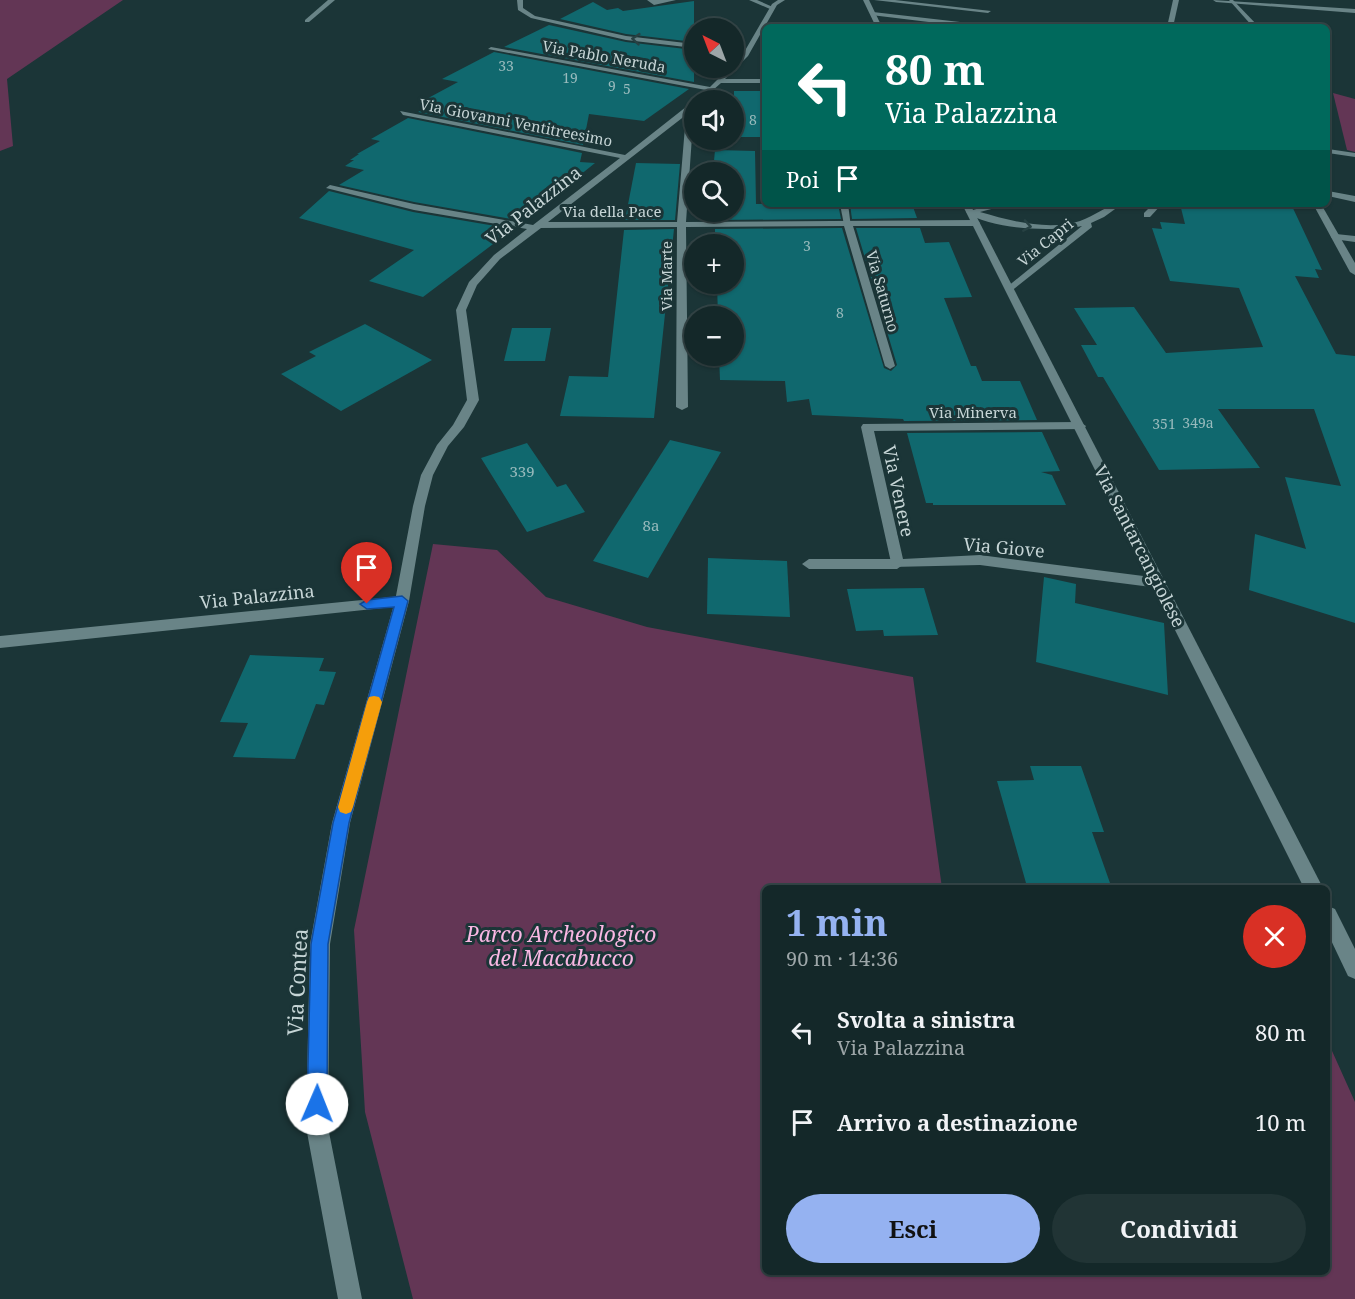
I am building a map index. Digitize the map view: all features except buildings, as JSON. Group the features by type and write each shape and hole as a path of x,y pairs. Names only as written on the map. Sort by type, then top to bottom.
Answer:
{"street":[{"path":"307,21 333,0"},
{"path":"520,0 520,9 533,17 618,37 684,45"},
{"path":"650,0 654,3 673,0"},
{"path":"752,0 772,8"},
{"path":"763,24 772,8 782,0"},
{"path":"866,0 878,24"},
{"path":"877,0 988,11"},
{"path":"1171,24 1176,0"},
{"path":"1216,0 1355,11"},
{"path":"1231,2 1253,24"},
{"path":"873,14 960,24"},
{"path":"711,89 722,81 746,55 762,26"},
{"name":"Via Pablo Neruda","path":"491,49 711,89"},
{"path":"722,81 762,81"},
{"name":"Via Giovanni Ventitreesimo","path":"403,113 625,157"},
{"name":"Via Palazzina","path":"0,642 402,601 419,506 427,475 443,445 458,427 473,400 461,310 472,284 497,257 684,113"},
{"name":"Via Marte","path":"682,407 681,224 688,150"},
{"path":"1330,151 1355,155"},
{"name":"Via della Pace","path":"330,188 414,207 536,226 976,223"},
{"path":"1330,194 1355,199"},
{"name":"Via Saturno","path":"845,207 890,366"},
{"name":"Via Capri","path":"1010,289 1114,207"},
{"path":"1147,215 1155,207"},
{"path":"1319,207 1355,272"},
{"name":"Via Capri","path":"968,208 996,220 1036,228 1074,227 1099,217"},
{"name":"Via Santarcangiolese","path":"968,208 1312,885"},
{"path":"1336,237 1355,239"},
{"name":"Via Minerva","path":"867,427 1080,426"},
{"name":"Via Venere","path":"867,427 897,564"},
{"name":"Via Giove","path":"809,564 897,564 981,560 1159,583"},
{"name":"Via Contea","path":"350,1299 317,1127 320,944 341,823 402,601"},
{"path":"1330,919 1355,969"}],"green space":[{"path":"0,0 123,0 7,79 13,146 0,151"},
{"path":"1333,93 1355,99 1355,152 1347,150"},
{"name":"Parco Archeologico del Macabucco","path":"433,544 497,550 546,597 647,627 913,677 942,885 762,885 762,1275 1330,1275 1330,1046 1355,1102 1355,1299 413,1299 365,1112 354,930"}],"slow traffic":[{"path":"346,807 374,702"}],"route":[{"path":"317,1104 320,944 341,823 402,601 367,604"}]}
